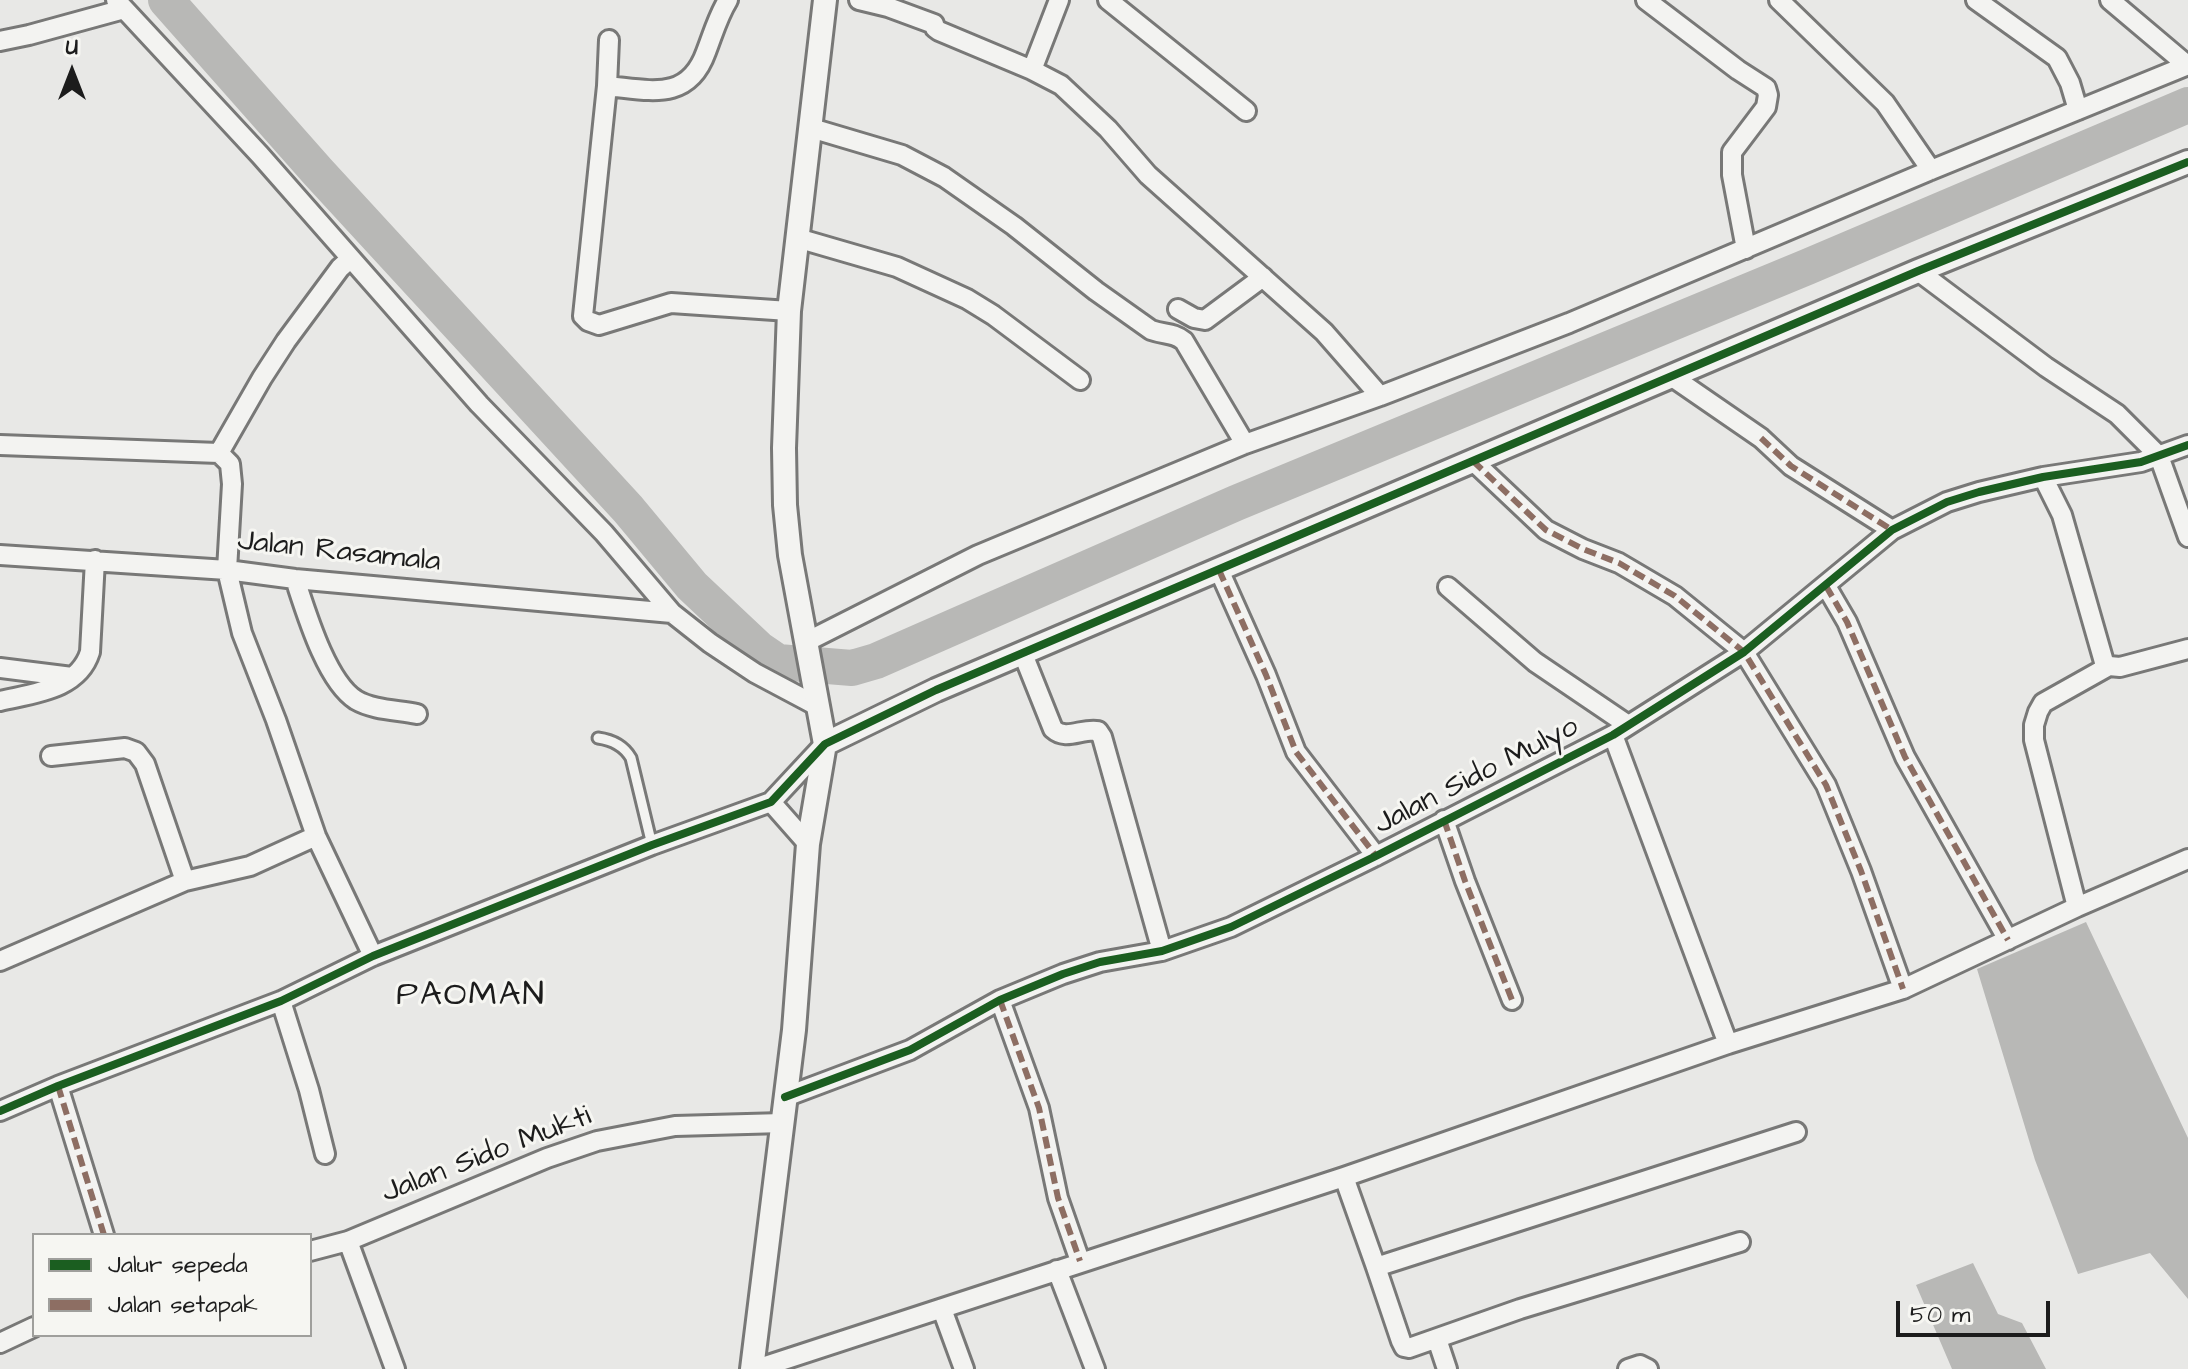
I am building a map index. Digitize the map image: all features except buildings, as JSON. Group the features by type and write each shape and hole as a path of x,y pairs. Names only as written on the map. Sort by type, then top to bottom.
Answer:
{"street":[{"path":"607,86 659,91 681,86 702,63 728,0"},
{"path":"825,0 789,311 784,448 790,555 825,744 808,844 799,973 754,1369 1344,1177 1728,1044 1903,989 2188,859"},
{"path":"859,0 934,24 939,31 1061,85 1108,129 1156,182 1324,332 1380,396"},
{"path":"1032,70 1059,0"},
{"path":"1108,0 1246,111"},
{"path":"1646,0 1766,88 1766,107 1732,152 1732,175 1746,249"},
{"path":"1779,0 1885,103 1931,170"},
{"path":"1976,0 2057,58 2070,83 2078,110"},
{"path":"807,647 978,555 1245,444 1569,323 2187,65 2110,0"},
{"path":"0,41 29,35 120,4 260,155 479,404 604,533 672,613 755,673 819,707"},
{"path":"609,40 583,316 599,325 671,303 789,311"},
{"path":"811,128 902,155 944,177 1151,330 1176,334 1184,341 1245,444"},
{"path":"0,1111 281,1001 373,956 652,845 771,802 825,744 936,690 1918,271 2188,162"},
{"path":"797,238 897,267 967,299 1080,380"},
{"path":"219,453 286,341 350,259"},
{"path":"1918,271 2046,367 2117,414 2159,456 2188,537"},
{"path":"1178,309 1205,320 1263,277"},
{"path":"1671,376 1761,438 1791,466 1892,530"},
{"path":"0,445 219,453 230,464 227,570 242,633 316,836 373,956"},
{"name":"Jalan Sido Mulyo","path":"785,1097 910,1050 1000,1000 1063,974 1100,962 1162,951 1231,927 1376,856 1620,730 1744,652 1892,530 1947,502 2043,477 2126,465 2188,445"},
{"path":"1473,461 1546,530 1619,563 1675,596 1744,652 1826,785 1903,989"},
{"path":"2043,477 2062,515 2104,662 2120,667 2188,649"},
{"name":"Jalan Rasamala","path":"0,555 227,570 295,579 672,613"},
{"path":"0,701 61,686 79,674 90,652 95,560"},
{"path":"1219,570 1296,752 1376,856"},
{"path":"295,579 307,618 334,676 344,690 357,700 373,706 417,714"},
{"path":"1826,586 1847,622 1905,757 2008,940"},
{"path":"1448,587 1620,730 1728,1044"},
{"path":"1023,654 1053,729 1064,735 1090,729 1098,731 1102,737 1162,951"},
{"path":"2077,907 2039,762 2034,725 2043,703 2109,666"},
{"path":"0,668 72,677"},
{"path":"51,756 125,748 136,752 145,764 185,881"},
{"path":"771,802 808,844"},
{"path":"1444,820 1512,1000"},
{"path":"0,961 185,881 250,866 316,836"},
{"path":"1000,1000 1039,1108 1058,1198 1080,1261"},
{"path":"281,1001 325,1154"},
{"path":"58,1086 103,1233"},
{"name":"Jalan Sido Mukti","path":"312,1250 348,1241 547,1158 597,1141 675,1126 783,1123"},
{"path":"1376,1267 1796,1132"},
{"path":"1344,1177 1404,1347 1409,1348 1520,1309 1740,1242"},
{"path":"348,1241 395,1369"},
{"path":"1057,1270 1095,1369"},
{"path":"942,1309 964,1369"},
{"path":"0,1343 32,1328"},
{"path":"1437,1339 1447,1369"},
{"path":"1628,1369 1640,1365 1648,1369"}],"lane":[{"path":"598,738 626,749 631,758 652,845"}],"shaded area":[{"path":"2086,922 2188,1138 2188,1299 2150,1253 2078,1274 2035,1160 1977,969"},
{"path":"1973,1263 1998,1314 2022,1323 2046,1369 1952,1369 1916,1285"}],"waterway":[{"path":"166,0 318,172 628,509 692,586 759,649 778,662 852,668 876,661 1236,503 1807,267 2188,105"}],"marked path":[{"path":"1761,438 1791,466 1892,530"},
{"path":"1473,461 1546,530 1619,563 1675,596 1744,652 1826,785 1903,989"},
{"path":"1219,570 1296,752 1376,856"},
{"path":"1826,586 1847,622 1905,757 2008,940"},
{"path":"1444,820 1512,1000"},
{"path":"1000,1000 1039,1108 1058,1198 1080,1261"},
{"path":"58,1086 103,1233"}],"cycle path":[{"path":"0,1111 281,1001 373,956 652,845 771,802 825,744 936,690 1918,271 2188,162"},
{"path":"785,1097 910,1050 1000,1000 1063,974 1100,962 1162,951 1231,927 1613,735 1744,652 1892,530 1947,502 2043,477 2141,462 2188,445"}],"district":[{"name":"PAOMAN","path":"471,997"}]}
